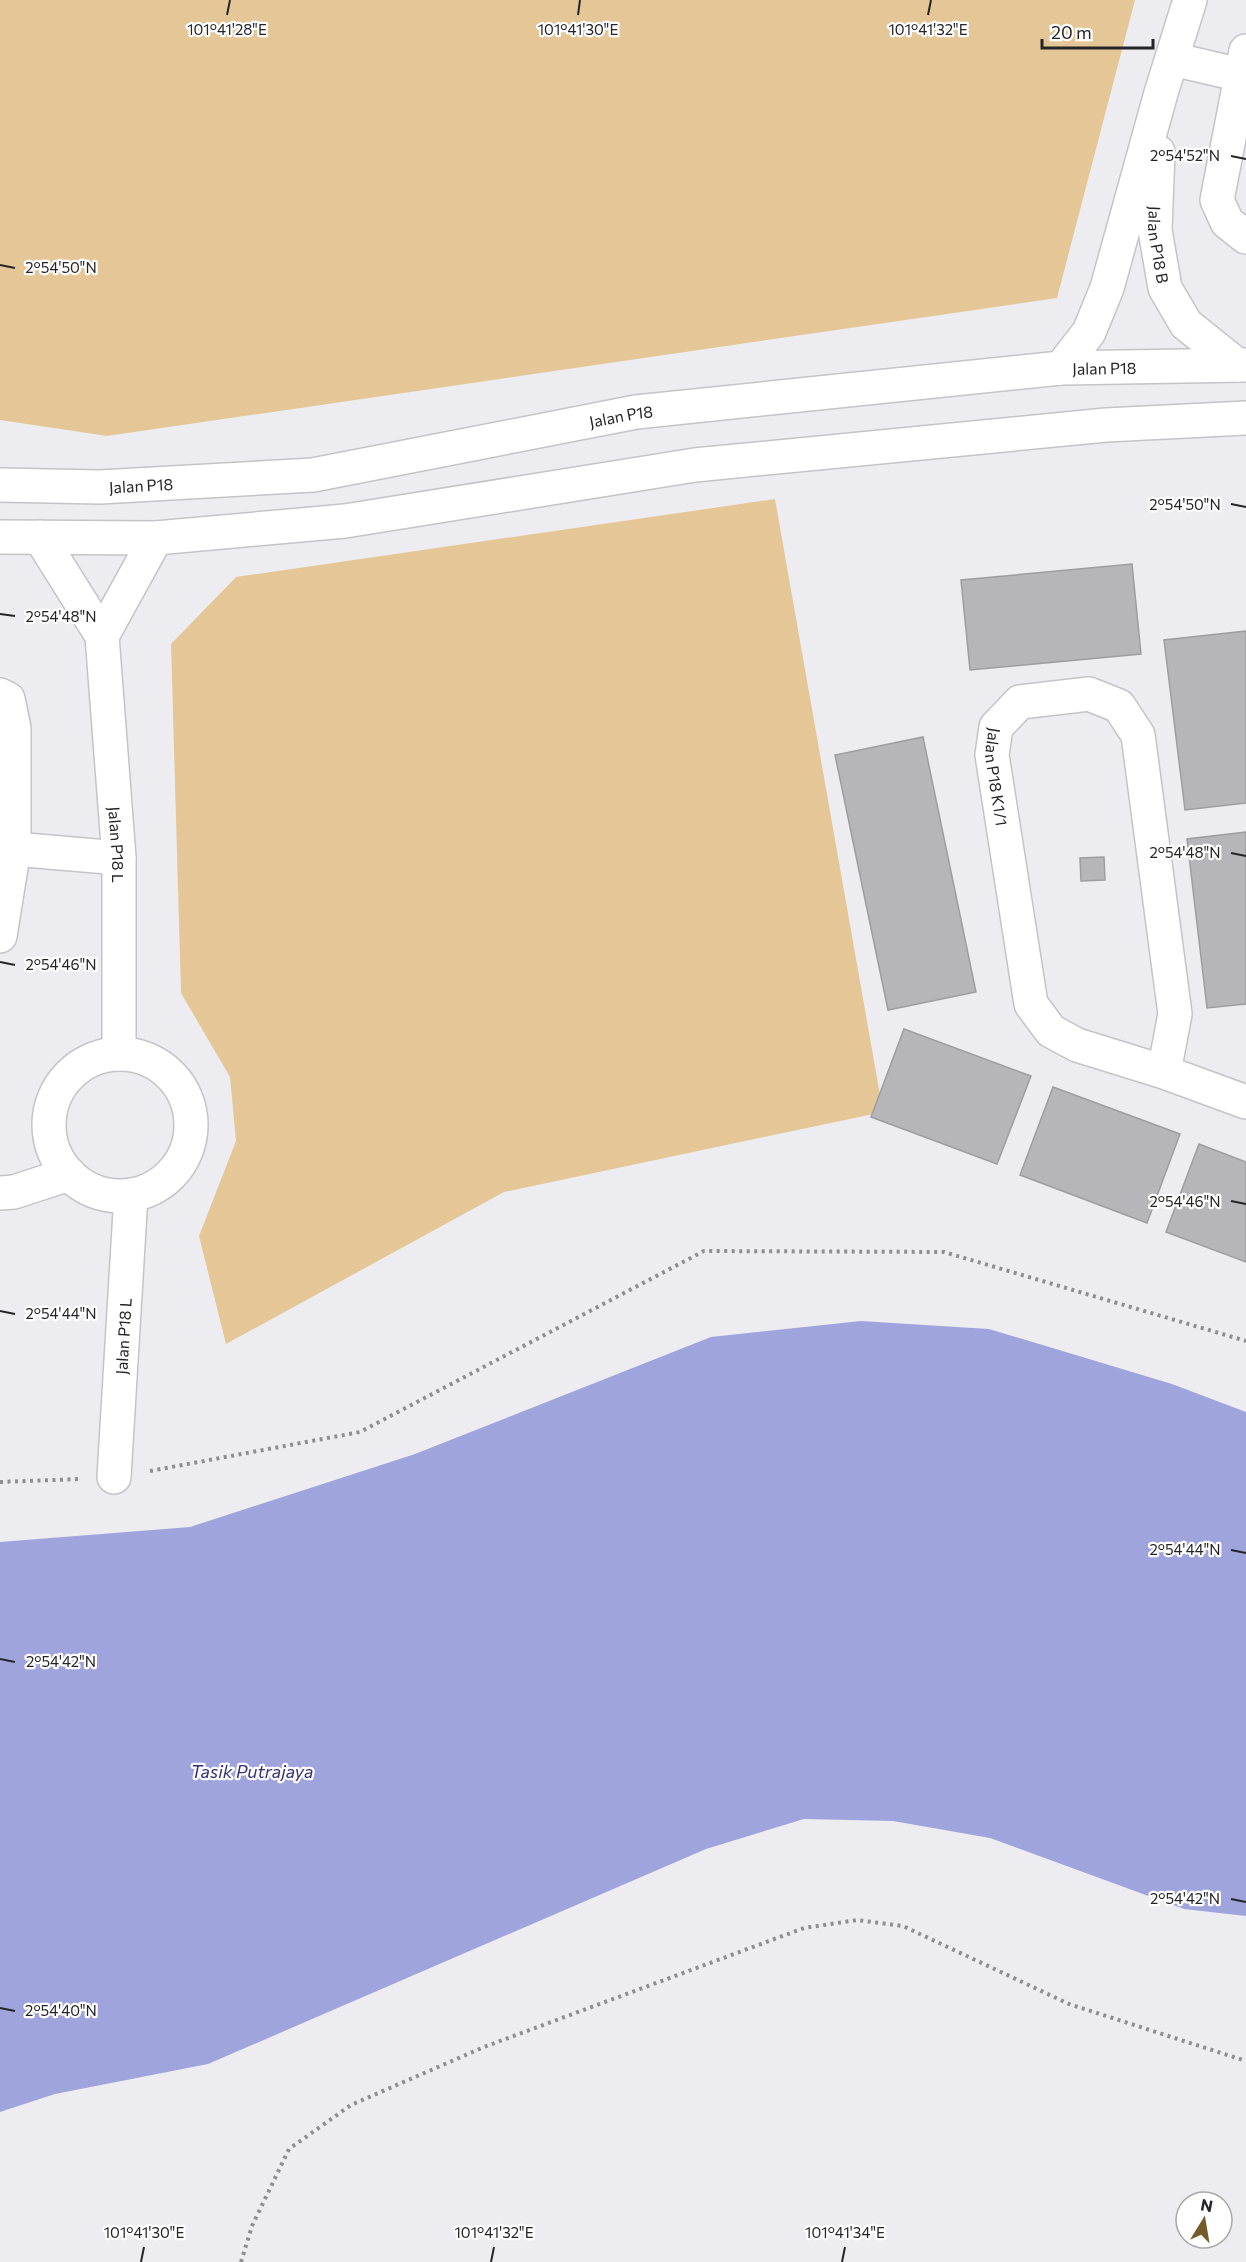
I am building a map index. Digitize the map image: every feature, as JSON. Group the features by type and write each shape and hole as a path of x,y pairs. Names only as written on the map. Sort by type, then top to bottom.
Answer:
{"street":[{"name":"Jalan P18 B","path":"1060,368 1089,332 1107,288 1161,93 1190,0"},
{"path":"1172,58 1244,63 1217,200 1227,222 1246,237"},
{"name":"Jalan P18 B","path":"1161,93 1155,230 1165,288 1186,324 1242,365"},
{"name":"Jalan P18","path":"0,485 100,487 313,475 636,412 1060,368 1242,365"},
{"path":"0,537 156,538 345,521 695,465 1106,424 1246,418"},
{"name":"Jalan P18 L","path":"40,537 102,636 119,858 119,1054"},
{"path":"102,636 156,538"},
{"name":"Jalan P18 K1/1","path":"1164,1072 1175,1014 1138,735 1119,706 1089,694 1020,702 996,727 992,754 1032,1004 1051,1031 1077,1044 1246,1102"},
{"path":"0,695 8,699 14,728 14,849 0,936"},
{"path":"14,849 119,858"},
{"path":"119,1054 141,1056 160,1065 176,1080 187,1098 192,1119 190,1141 183,1161 169,1177 152,1189 131,1195 114,1196 82,1185 69,1174 55,1155 49,1132 50,1108 60,1087 75,1069 96,1058 119,1054"},
{"path":"0,1193 14,1192 69,1174"},
{"name":"Jalan P18 L","path":"114,1477 131,1195"}],"path":[{"path":"0,1482 114,1477 360,1432 704,1251 944,1252 1246,1341"},
{"path":"241,2262 252,2226 289,2149 351,2105 484,2047 804,1928 857,1920 903,1926 1069,2004 1246,2061"}],"shaded area":[{"path":"0,0 1135,0 1057,298 107,436 0,420"},
{"path":"775,499 883,1112 504,1192 226,1344 199,1236 236,1141 230,1077 181,993 171,644 236,577"}],"water":[{"name":"Tasik Putrajaya","path":"861,1321 989,1329 1172,1384 1246,1412 1246,1916 1184,1909 990,1838 893,1821 804,1819 706,1849 208,2064 55,2094 0,2112 0,1542 190,1527 415,1454 711,1337"}],"building":[{"path":"1132,564 1141,654 970,670 961,580"},
{"path":"1246,631 1246,803 1185,810 1164,640"},
{"path":"923,737 976,992 888,1010 835,755"},
{"path":"1246,832 1246,1004 1207,1008 1187,839"},
{"path":"1104,857 1105,880 1081,881 1080,858"},
{"path":"904,1029 1031,1076 997,1164 871,1117"},
{"path":"1053,1087 1180,1134 1147,1223 1020,1175"},
{"path":"1199,1144 1246,1162 1246,1262 1166,1232"}]}
